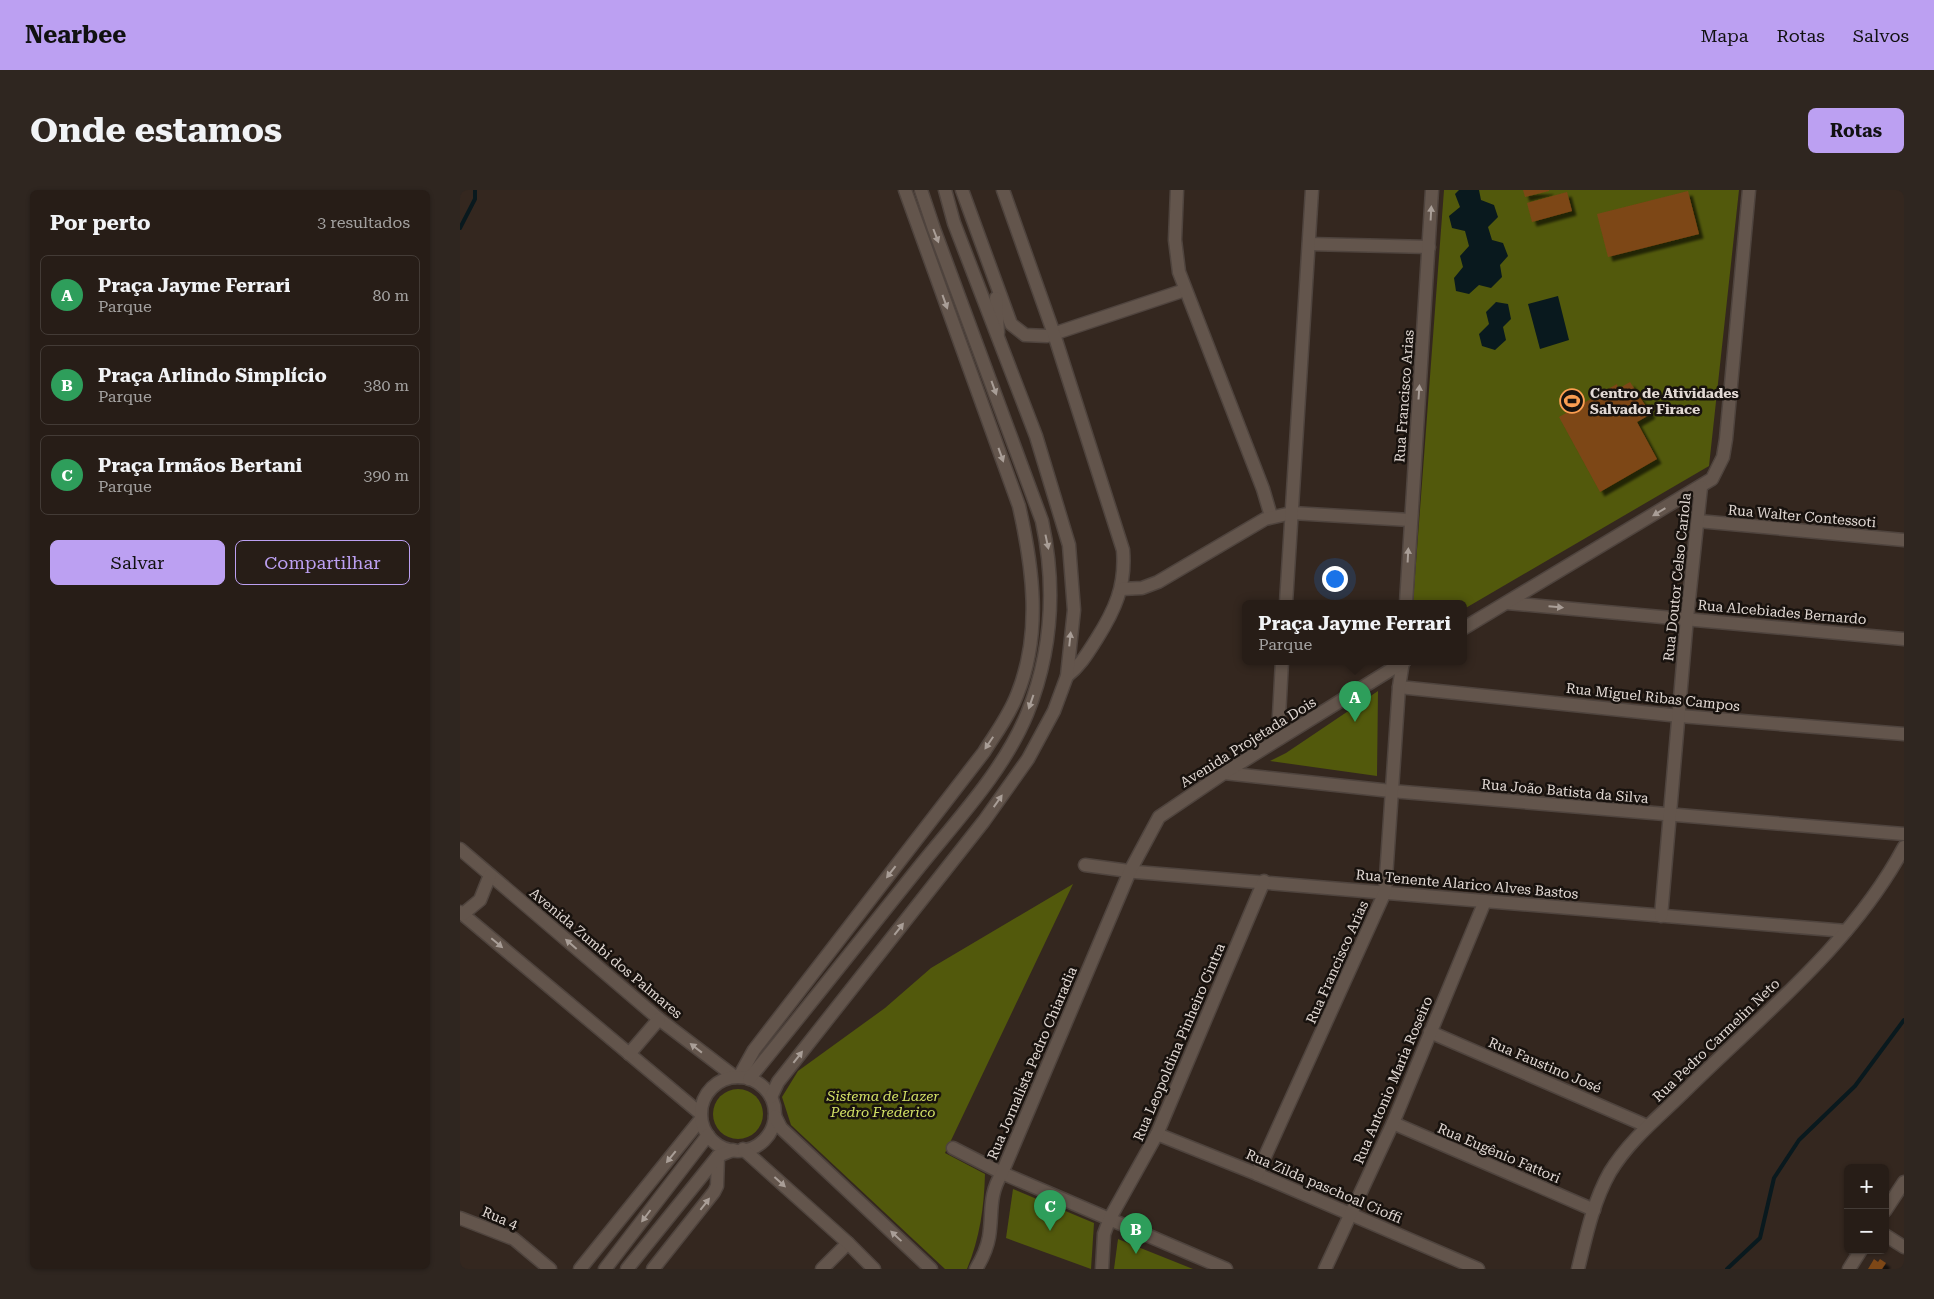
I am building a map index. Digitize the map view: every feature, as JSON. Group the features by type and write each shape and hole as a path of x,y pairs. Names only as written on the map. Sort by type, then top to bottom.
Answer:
{"street":[{"path":"741,1078 754,1050 984,752 1005,720 1017,695 1031,637 1033,592 1031,564 1019,506 905,190"},
{"path":"741,1078 966,809 1004,757 1027,715 1043,667 1050,620 1050,587 1049,553 1042,521 921,190"},
{"path":"771,1097 778,1082 984,821 1028,759 1054,711 1066,676 1074,610 1069,545 1036,436 998,333 954,223 945,190"},
{"path":"1004,190 1054,334 1120,536 1124,563 1122,589 1113,613 1078,667 1066,676"},
{"path":"1176,190 1174,240 1184,290 1260,480 1272,516"},
{"path":"1286,600 1312,190"},
{"name":"Rua Francisco Arias","path":"1406,600 1432,190"},
{"name":"Rua Doutor Celso Cariola","path":"1661,916 1672,814 1687,618 1701,488 1712,479 1723,457 1749,190"},
{"path":"962,192 1011,324 1015,329 1033,337 1054,334 1184,290"},
{"path":"1309,244 1428,247"},
{"path":"994,280 998,333"},
{"path":"1467,626 1701,488"},
{"path":"1122,589 1142,588 1158,582 1272,516 1292,513 1410,520"},
{"name":"Rua Walter Contessoti","path":"1698,521 1904,540"},
{"name":"Rua Alcebiades Bernardo","path":"1507,603 1904,639"},
{"path":"1280,738 1279,716 1282,665"},
{"name":"Avenida Projetada Dois","path":"1130,871 1159,817 1224,773 1398,665"},
{"name":"Rua Francisco Arias","path":"1257,1174 1385,892 1399,687 1403,665"},
{"name":"Rua Miguel Ribas Campos","path":"1399,687 1680,716 1904,734"},
{"name":"Rua João Batista da Silva","path":"1224,773 1391,791 1904,834"},
{"name":"Rua Pedro Carmelin Neto","path":"1578,1269 1594,1210 1610,1172 1630,1144 1765,1015 1846,931 1888,878 1904,848"},
{"name":"Avenida Zumbi dos Palmares","path":"460,849 659,1019 741,1078"},
{"name":"Rua Tenente Alarico Alves Bastos","path":"1085,865 1130,871 1846,931"},
{"name":"Rua Jornalista Pedro Chiaradia","path":"976,1269 984,1256 989,1238 993,1187 1002,1173 1130,871"},
{"path":"490,875 480,900 462,913 701,1117 708,1135 723,1147 738,1150 848,1243 874,1269"},
{"name":"Rua Leopoldina Pinheiro Cintra","path":"1102,1269 1104,1234 1110,1218 1157,1134 1264,881"},
{"name":"Rua Antonio Maria Roseiro","path":"1325,1269 1392,1123 1485,901"},
{"path":"629,1054 659,1019"},
{"name":"Rua Faustino José","path":"1430,1032 1647,1126"},
{"path":"580,1269 701,1117 703,1101 714,1086 721,1081 741,1078 758,1083 771,1097 775,1116 781,1128 931,1269"},
{"path":"627,1269 718,1156 753,1148 762,1142 769,1134 775,1116"},
{"name":"Rua Eugênio Fattori","path":"1392,1123 1594,1210"},
{"name":"Rua Zilda paschoal Cioffi","path":"1157,1134 1351,1213 1478,1269"},
{"path":"605,1269 708,1135"},
{"path":"954,1148 1002,1173 1226,1269"},
{"path":"653,1269 714,1192 717,1180 718,1156"},
{"path":"1886,1209 1904,1182"},
{"name":"Rua 4","path":"460,1218 514,1239 550,1269"},
{"path":"1889,1238 1904,1248"},
{"path":"822,1269 848,1243"},
{"path":"1849,1269 1858,1254"}],"green space":[{"name":"Centro de Atividades Salvador Firace","path":"1444,190 1739,190 1709,466 1467,607 1467,600 1413,600"},
{"path":"1378,691 1377,776 1270,761 1286,753"},
{"name":"Sistema de Lazer Pedro Frederico","path":"1073,884 945,1153 985,1174 984,1199 980,1222 967,1269 945,1269 791,1125 782,1097 798,1071 885,1008 931,968"},
{"path":"738,1089 752,1093 759,1100 763,1114 759,1128 752,1135 738,1139 724,1135 717,1128 713,1114 717,1100 724,1093"},
{"path":"1013,1189 1094,1223 1091,1269 1006,1238"},
{"path":"1118,1239 1193,1269 1114,1269"}],"shaded area":[{"path":"1459,190 1479,190 1481,200 1494,205 1498,217 1488,227 1492,240 1503,243 1508,256 1500,265 1502,277 1491,288 1479,285 1469,294 1456,291 1454,278 1463,267 1460,256 1469,246 1465,231 1452,228 1449,216 1460,207 1455,194"},
{"path":"1558,296 1569,340 1540,349 1528,304"},
{"path":"1496,302 1508,304 1511,319 1503,327 1506,340 1495,350 1482,346 1479,334 1489,324 1486,312"}],"building":[{"path":"1523,190 1549,190 1549,191 1525,197"},
{"path":"1688,191 1699,234 1608,257 1597,214"},
{"path":"1567,192 1572,211 1532,222 1527,203"},
{"path":"1630,382 1651,414 1637,422 1657,459 1600,492 1559,417 1617,384 1618,389"},
{"path":"1874,1259 1878,1262 1880,1259 1886,1263 1882,1269 1868,1269"}],"waterway":[{"path":"460,228 475,199 475,190"},
{"path":"1727,1269 1760,1238 1774,1178 1799,1140 1855,1086 1904,1020"}],"place":[{"name":"Centro de Atividades Salvador Firace","path":"1572,401"},
{"name":"Praça Jayme Ferrari","path":"1355,722"},
{"name":"Praça Irmãos Bertani","path":"1050,1231"},
{"name":"Praça Arlindo Simplício","path":"1136,1254"}]}
